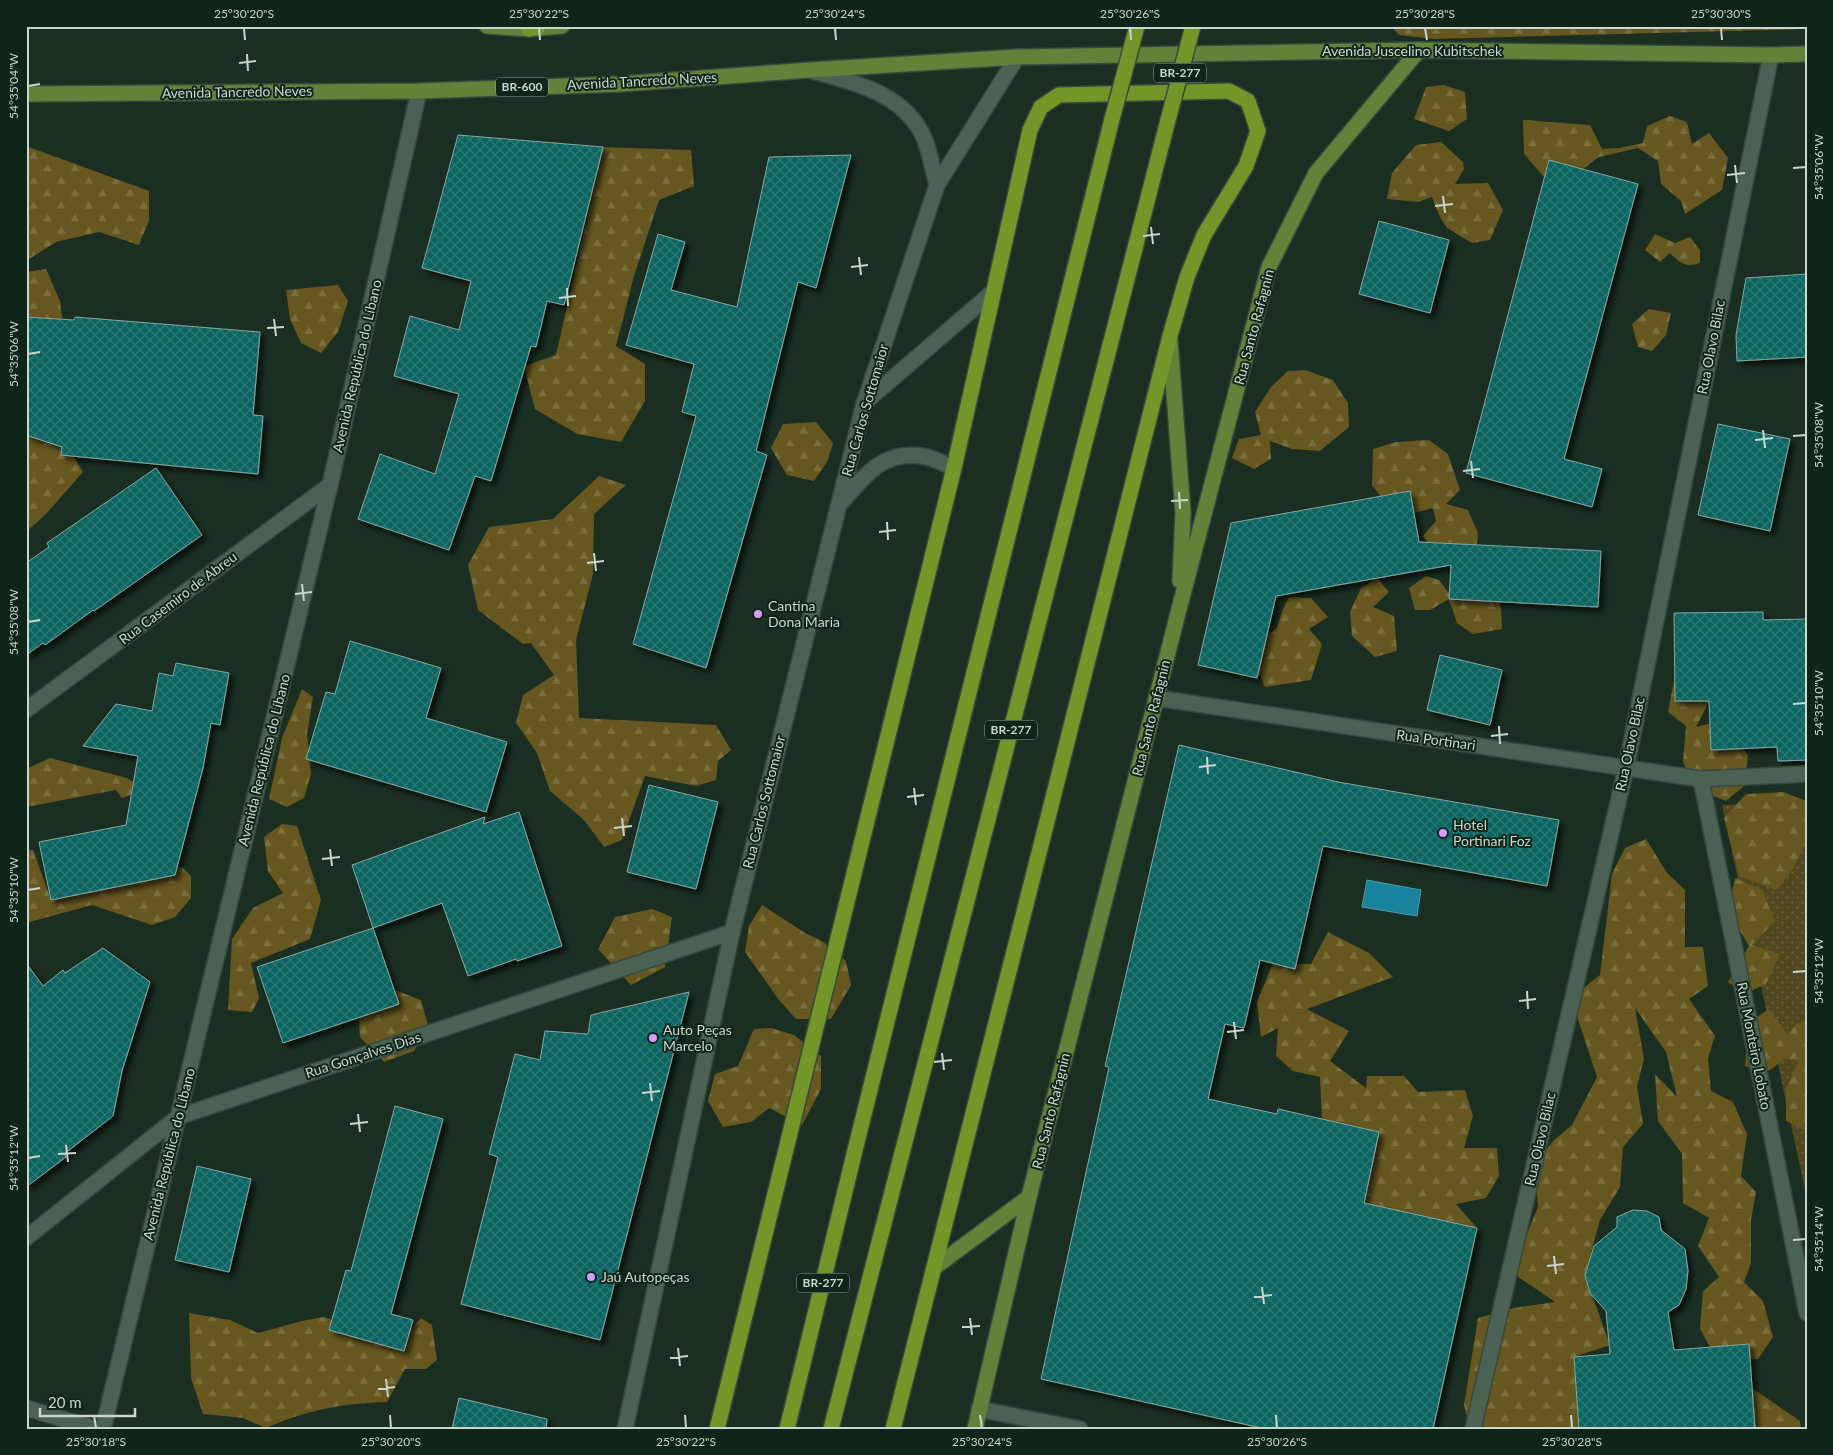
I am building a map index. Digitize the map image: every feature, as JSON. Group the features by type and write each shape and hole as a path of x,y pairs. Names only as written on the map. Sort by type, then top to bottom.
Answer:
{"highway":[{"name":"BR-277","path":"787,1429 865,1109 1112,119 1137,26"},
{"name":"BR-277","path":"831,1429 1193,26"},
{"path":"717,1429 954,468 1030,130 1041,107 1059,95 1229,91 1248,101 1258,131 1246,166 1204,235 1187,276 1170,336 893,1429"}],"main road":[{"path":"487,26 534,28 562,26"},
{"name":"Avenida Juscelino Kubitschek","path":"1017,57 1419,50 1807,54"},
{"name":"Rua Santo Rafagnin","path":"975,1429 1029,1197 1156,698 1269,267 1316,173 1419,50"},
{"name":"Avenida Tancredo Neves","path":"26,94 419,90 621,84 1017,57"},
{"path":"1170,336 1183,513 1178,613"},
{"path":"935,1267 1029,1197"}],"street":[{"name":"Rua Olavo Bilac","path":"1473,1429 1626,768 1771,55"},
{"name":"Rua Carlos Sottomaior","path":"625,1429 732,932 864,404 937,185 1017,57"},
{"path":"810,70 864,86 891,100 911,116 925,140 937,185"},
{"name":"Avenida República do Líbano","path":"103,1429 330,485 419,90"},
{"path":"864,404 994,291"},
{"path":"837,508 870,470 893,456 922,456 954,468"},
{"name":"Rua Casemiro de Abreu","path":"26,710 330,485"},
{"name":"Rua Portinari","path":"1156,698 1701,779 1807,774"},
{"name":"Rua Monteiro Lobato","path":"1701,779 1807,1312"},
{"name":"Rua Gonçalves Dias","path":"26,1238 178,1117 732,932"},
{"path":"26,1408 96,1429"},
{"path":"979,1410 1080,1429"}],"shaded area":[{"path":"1807,801 1807,1199 1722,805"}],"green space":[{"path":"1391,26 1807,26 1807,29 1434,39 1399,35"},
{"path":"1444,85 1465,92 1467,119 1449,131 1414,119 1426,87"},
{"path":"1670,116 1687,122 1692,144 1709,133 1728,158 1722,190 1685,214 1681,201 1661,184 1658,161 1638,148 1599,157 1575,175 1544,177 1524,154 1523,120 1590,125 1602,149 1643,143 1647,126"},
{"path":"1441,142 1463,162 1464,169 1455,184 1488,183 1503,210 1490,240 1472,243 1447,228 1440,217 1432,197 1418,202 1387,199 1392,173 1416,145"},
{"path":"26,146 149,191 149,220 139,245 99,232 56,242 26,261"},
{"path":"603,147 691,150 694,186 659,200 634,276 616,346 645,364 645,401 621,442 577,434 535,409 524,366 556,355"},
{"path":"1655,234 1675,243 1690,237 1700,250 1700,263 1684,264 1670,253 1660,262 1645,250"},
{"path":"46,269 60,301 63,325 26,323 26,272"},
{"path":"338,285 348,301 338,332 321,353 301,343 290,319 286,290"},
{"path":"1649,309 1671,313 1666,335 1652,351 1638,347 1632,324"},
{"path":"1305,370 1333,380 1348,403 1349,427 1320,451 1292,449 1270,441 1271,459 1254,469 1232,458 1239,439 1261,435 1255,412 1271,387 1288,371"},
{"path":"51,420 83,472 46,514 26,532 26,424"},
{"path":"816,422 833,443 827,462 814,481 787,475 771,448 783,424"},
{"path":"1429,440 1448,454 1460,490 1446,504 1468,510 1478,533 1476,552 1443,562 1423,536 1436,521 1433,508 1414,513 1387,505 1372,485 1373,449 1396,442"},
{"path":"599,476 626,485 594,514 593,574 576,640 579,718 716,725 731,750 718,761 716,780 696,786 645,776 622,840 604,847 584,820 550,791 537,753 516,723 523,695 554,675 531,643 523,644 478,610 468,565 489,527 553,519"},
{"path":"1426,576 1439,580 1451,596 1491,589 1501,607 1502,629 1473,634 1457,623 1449,599 1430,610 1415,610 1409,588"},
{"path":"1377,578 1389,592 1373,607 1394,616 1397,651 1375,657 1352,636 1350,612 1361,588"},
{"path":"1289,597 1311,598 1328,617 1309,629 1322,644 1311,680 1265,687 1255,665 1255,645 1277,628"},
{"path":"1676,670 1717,681 1696,727 1724,720 1748,755 1745,785 1726,801 1692,787 1683,761 1686,726 1668,712"},
{"path":"302,689 313,697 307,734 311,774 304,798 287,807 269,799 282,738"},
{"path":"50,758 127,778 138,785 137,792 122,798 116,790 26,807 26,769"},
{"path":"1783,792 1807,801 1807,841 1793,868 1777,890 1739,876 1724,818 1746,794"},
{"path":"282,824 297,826 321,900 310,939 251,963 259,998 252,1012 228,1010 232,939 253,908 283,893 268,871 264,837"},
{"path":"1646,839 1667,873 1685,890 1685,947 1703,947 1708,986 1689,999 1715,1036 1708,1058 1711,1091 1733,1102 1747,1134 1741,1176 1756,1192 1751,1220 1751,1263 1744,1282 1763,1301 1773,1337 1758,1359 1736,1360 1710,1347 1700,1329 1703,1291 1719,1277 1698,1246 1709,1218 1683,1203 1682,1154 1658,1121 1655,1074 1677,1097 1666,1052 1635,1008 1644,1059 1637,1086 1643,1124 1623,1147 1620,1187 1600,1220 1585,1275 1610,1345 1574,1357 1579,1429 1470,1429 1464,1405 1478,1318 1514,1308 1555,1302 1511,1272 1538,1207 1535,1163 1554,1140 1572,1125 1597,1077 1571,998 1600,975 1612,874 1625,848"},
{"path":"26,850 33,850 51,900 182,867 191,876 191,898 175,917 152,925 92,905 26,923"},
{"path":"1735,878 1762,890 1775,921 1752,945 1780,954 1766,984 1745,994 1728,982 1749,946 1728,911"},
{"path":"762,905 805,933 822,941 846,961 851,985 831,1019 796,1019 779,1000 745,952 749,926"},
{"path":"652,909 672,917 665,967 631,985 598,949 615,917"},
{"path":"1328,932 1369,953 1393,977 1307,1009 1349,1031 1330,1061 1366,1088 1367,1076 1404,1076 1418,1092 1465,1090 1473,1116 1464,1148 1497,1148 1499,1176 1486,1198 1456,1204 1477,1228 1270,1183 1339,1176 1372,1164 1379,1132 1322,1119 1320,1077 1293,1071 1276,1056 1278,1028 1261,1037 1257,1002 1273,963 1311,964"},
{"path":"381,985 421,1000 428,1025 414,1051 384,1062 360,1037 358,1004"},
{"path":"1769,1009 1788,1035 1796,1024 1807,1020 1807,1131 1786,1121 1786,1089 1798,1062 1786,1058 1766,1073 1745,1066 1748,1023"},
{"path":"771,1028 794,1035 821,1056 821,1089 802,1125 769,1108 751,1122 723,1127 708,1101 715,1074 738,1066 754,1029"},
{"path":"189,1313 230,1320 258,1333 323,1317 401,1341 421,1318 432,1325 437,1360 426,1369 405,1369 387,1402 355,1404 311,1412 266,1428 243,1418 203,1414 191,1378"},
{"path":"1752,1388 1800,1421 1801,1429 1727,1429"}],"water":[{"path":"1367,880 1421,890 1417,916 1362,907"}],"building":[{"path":"458,135 603,147 564,305 547,301 536,347 531,346 491,481 475,476 449,550 358,519 380,454 435,474 459,394 394,376 410,316 459,330 471,281 422,268"},
{"path":"851,155 816,288 798,282 756,451 767,455 706,668 633,644 696,416 682,412 694,364 626,345 658,234 685,242 671,290 737,307 769,157"},
{"path":"1549,160 1638,184 1564,459 1602,469 1592,507 1466,473"},
{"path":"1379,221 1449,240 1430,313 1359,294"},
{"path":"1807,274 1807,357 1737,361 1736,335 1746,278"},
{"path":"26,317 74,320 75,317 260,332 253,415 263,416 258,474 61,455 62,447 26,435"},
{"path":"1718,424 1790,439 1770,531 1698,515"},
{"path":"156,468 202,535 45,645 43,643 26,655 26,563 49,547 47,543"},
{"path":"1410,491 1419,542 1601,551 1598,607 1449,599 1451,565 1276,596 1257,678 1198,665 1231,523"},
{"path":"1763,612 1763,620 1807,619 1807,760 1778,761 1777,747 1711,750 1709,701 1675,701 1674,613"},
{"path":"350,641 441,668 426,718 507,742 486,812 306,759 326,692 335,694"},
{"path":"1440,655 1502,670 1490,725 1427,710"},
{"path":"176,663 229,673 220,725 211,723 203,768 175,875 51,900 39,842 126,825 138,756 83,746 116,704 152,711 159,673 173,676"},
{"path":"1179,745 1338,782 1559,820 1547,886 1323,846 1295,969 1260,960 1244,1028 1225,1024 1208,1099 1277,1114 1278,1109 1379,1132 1364,1203 1477,1228 1433,1429 1266,1429 1041,1379 1109,1067 1105,1066"},
{"path":"649,785 718,802 696,889 627,872"},
{"path":"519,812 562,946 517,961 516,959 468,976 442,903 373,928 352,865 485,817 483,824"},
{"path":"373,928 399,1004 283,1043 257,967"},
{"path":"103,948 150,982 122,1071 113,1116 64,1154 66,1157 26,1187 26,963 43,986 63,970 65,973"},
{"path":"689,992 600,1340 461,1304 498,1157 489,1154 515,1054 540,1060 545,1031 588,1034 591,1015"},
{"path":"395,1106 443,1119 391,1314 413,1320 404,1351 329,1330 346,1270 351,1271"},
{"path":"197,1166 251,1179 229,1272 175,1260"},
{"path":"1633,1210 1647,1211 1659,1217 1661,1230 1685,1249 1688,1271 1686,1289 1679,1305 1668,1312 1674,1350 1749,1344 1755,1429 1579,1429 1574,1357 1610,1354 1606,1311 1590,1293 1585,1275 1594,1246 1617,1227 1617,1217"},
{"path":"459,1398 547,1419 546,1429 452,1429"}],"place":[{"name":"Cantina Dona Maria","path":"758,614"},
{"name":"Hotel Portinari Foz","path":"1443,833"},
{"name":"Auto Peças Marcelo","path":"653,1038"},
{"name":"Jaú Autopeças","path":"591,1277"}]}
